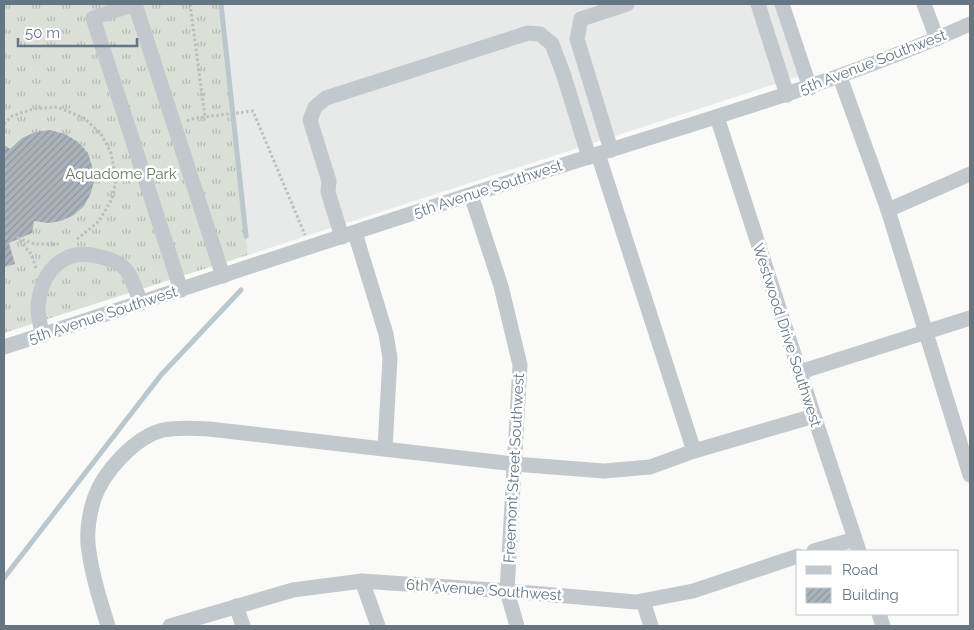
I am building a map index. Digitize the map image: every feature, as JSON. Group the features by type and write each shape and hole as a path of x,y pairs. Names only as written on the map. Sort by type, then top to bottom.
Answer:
{"street":[{"path":"181,290 93,18 101,15 135,4 223,276"},
{"path":"599,153 577,39 581,19 627,4"},
{"path":"758,4 788,95"},
{"path":"782,4 810,88"},
{"path":"924,4 937,39"},
{"name":"5th Avenue Southwest","path":"4,347 599,153 810,88 937,39 970,24"},
{"path":"385,448 390,358 386,334 349,235 328,192 329,181 310,120 315,107 326,98 528,33 540,34 552,44 599,153 694,451"},
{"path":"840,77 888,210 925,332 967,454 970,475"},
{"name":"Westwood Drive Southwest","path":"717,117 857,545"},
{"path":"888,210 970,174"},
{"name":"Freemont Street Southwest","path":"471,195 502,286 520,365 507,591 516,626"},
{"path":"42,335 38,310 40,295 48,272 62,259 85,253 110,259 126,270 141,302"},
{"path":"800,372 970,318"},
{"path":"108,626 95,580 88,544 89,522 94,498 110,470 129,449 162,430 185,428 385,448 514,464 604,471 650,467 694,451 814,416"},
{"path":"821,550 857,545"},
{"name":"6th Avenue Southwest","path":"170,626 302,589 362,581 636,602 692,591 796,557"},
{"path":"362,581 378,626"},
{"path":"643,601 651,626"},
{"path":"236,606 243,626"}],"path":[{"path":"190,4 205,117 253,111 303,230"},
{"path":"4,124 12,116 33,108 57,107 84,118 101,134 111,153 116,181 112,198 99,221 87,233 73,242"}],"shaded area":[{"path":"220,4 777,4 800,76 248,255"}],"green space":[{"name":"Aquadome Park","path":"4,4 220,4 248,255 4,333"}],"building":[{"path":"50,130 65,134 78,142 88,153 94,180 91,193 84,206 74,215 61,221 48,223 34,221 32,233 9,243 15,264 4,267 4,147 6,146 10,149 22,138 36,132"}],"waterway":[{"path":"221,4 246,236"},
{"path":"4,578 161,375 241,290"}]}
